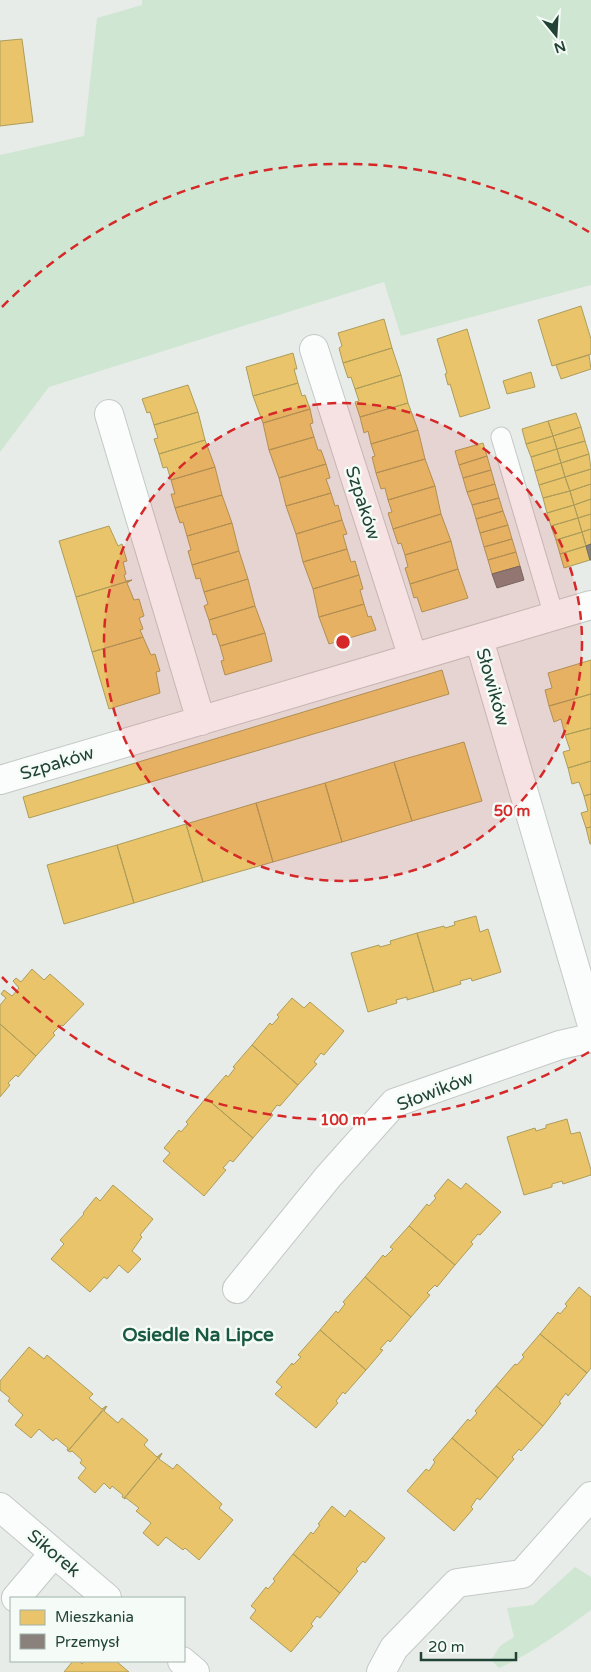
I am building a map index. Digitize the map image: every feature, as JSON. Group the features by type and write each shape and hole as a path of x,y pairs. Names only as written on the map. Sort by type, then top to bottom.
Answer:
{"street":[{"name":"Szpaków","path":"314,349 413,658"},
{"path":"109,414 201,721"},
{"name":"Szpaków","path":"0,780 591,605"},
{"name":"Słowików","path":"478,639 591,1022"},
{"name":"Słowików","path":"237,1289 328,1177 394,1103 560,1045 591,1038"},
{"path":"381,1672 394,1648 456,1583 522,1574 591,1496"},
{"name":"Sikorek","path":"0,1507 106,1597"},
{"path":"17,1597 54,1553"},
{"path":"0,1616 10,1604"},
{"path":"183,1662 196,1672"}],"lane":[{"path":"501,437 554,616"}],"green space":[{"path":"142,0 591,0 591,285 401,336 384,282 49,387 0,452 0,155 84,136 97,18 142,5"},
{"path":"575,1567 591,1577 591,1610 535,1649 499,1668 491,1660 500,1646 514,1637 507,1608 533,1605"}],"building: Mieszkania":[{"path":"22,39 33,122 0,126 0,41"},
{"path":"581,306 591,339 591,354 552,366 538,320"},
{"path":"384,319 392,348 343,363 339,348 342,346 338,333"},
{"path":"467,329 490,408 460,417 450,384 448,385 445,374 447,373 437,339"},
{"path":"392,348 401,375 355,389 351,377 348,378 343,363"},
{"path":"293,353 297,369 294,369 298,383 253,396 246,367"},
{"path":"589,355 591,369 561,379 556,365"},
{"path":"531,372 535,387 507,394 503,381"},
{"path":"401,375 408,403 360,417 355,402 359,401 355,389"},
{"path":"298,383 302,396 305,395 310,409 263,423 253,396"},
{"path":"188,385 198,412 154,425 150,412 147,413 142,399"},
{"path":"408,403 418,430 371,444 368,431 364,433 360,417"},
{"path":"310,409 313,423 310,424 314,437 269,450 263,423"},
{"path":"198,412 205,440 159,454 154,439 158,438 154,425"},
{"path":"576,413 581,427 553,436 548,421"},
{"path":"548,421 553,436 526,444 522,429"},
{"path":"581,427 585,441 557,449 553,436"},
{"path":"418,430 425,459 376,473 372,457 375,456 371,444"},
{"path":"553,436 557,449 531,457 526,444"},
{"path":"314,437 318,450 321,450 326,464 279,478 269,450"},
{"path":"205,440 215,467 171,480 167,467 163,468 159,454"},
{"path":"585,441 589,454 561,463 557,449"},
{"path":"483,443 487,456 459,465 455,451"},
{"path":"557,449 561,463 535,471 531,457"},
{"path":"589,454 591,469 565,477 561,463"},
{"path":"487,456 491,470 463,478 459,465"},
{"path":"425,459 435,486 388,500 385,488 381,489 376,473"},
{"path":"561,463 565,477 539,485 535,471"},
{"path":"326,464 330,478 326,479 331,493 286,506 279,478"},
{"path":"215,467 222,495 175,508 171,494 175,494 171,480"},
{"path":"591,469 591,484 570,491 565,477"},
{"path":"491,470 495,484 467,492 463,478"},
{"path":"565,477 570,491 543,498 539,485"},
{"path":"495,484 499,498 472,505 467,492"},
{"path":"591,484 591,499 574,505 570,491"},
{"path":"435,486 441,514 393,529 388,513 392,512 388,500"},
{"path":"570,491 574,505 547,513 543,498"},
{"path":"331,493 335,506 338,505 342,520 296,534 286,506"},
{"path":"222,495 232,523 187,536 183,522 180,523 175,508"},
{"path":"499,498 503,511 476,519 472,505"},
{"path":"591,499 591,514 578,518 574,505"},
{"path":"574,505 578,518 551,526 547,513"},
{"path":"503,511 508,525 480,533 476,519"},
{"path":"441,514 451,541 405,555 401,543 398,544 393,529"},
{"path":"591,514 591,529 582,532 578,518"},
{"path":"578,518 582,532 556,540 551,526"},
{"path":"342,520 347,534 343,535 347,549 303,562 296,534"},
{"path":"232,523 239,551 192,565 188,551 191,550 187,536"},
{"path":"508,525 512,539 484,547 480,533"},
{"path":"109,526 118,546 122,544 127,561 123,562 126,581 132,580 76,597 59,541"},
{"path":"591,529 591,544 586,546 582,532"},
{"path":"582,532 586,546 560,554 556,540"},
{"path":"512,539 516,552 488,560 484,547"},
{"path":"451,541 458,569 410,584 405,568 408,567 405,555"},
{"path":"586,546 590,560 564,568 560,554"},
{"path":"347,549 351,562 355,561 359,575 313,589 303,562"},
{"path":"239,551 248,579 204,592 200,578 196,579 192,565"},
{"path":"516,552 520,566 492,574 488,560"},
{"path":"458,569 468,598 422,612 417,597 414,598 410,584"},
{"path":"359,575 363,589 360,590 364,604 319,617 313,589"},
{"path":"248,579 255,606 209,620 204,606 208,604 204,592"},
{"path":"132,580 127,583 134,600 139,599 144,616 139,618 143,629 140,630 143,637 92,652 76,597"},
{"path":"364,604 368,617 371,616 376,630 329,644 319,617"},
{"path":"255,606 265,633 220,646 216,634 213,635 209,620"},
{"path":"265,633 272,661 225,675 221,661 224,660 220,646"},
{"path":"143,637 151,655 155,654 160,671 156,672 160,693 109,709 92,652"},
{"path":"591,660 591,694 549,706 545,690 552,688 548,673"},
{"path":"442,670 449,694 29,818 23,797"},
{"path":"591,694 591,728 565,735 561,719 554,722 549,706"},
{"path":"591,728 591,761 568,768 563,752 570,750 565,735"},
{"path":"464,742 482,801 412,821 394,762"},
{"path":"591,761 591,794 584,796 579,782 572,784 568,768"},
{"path":"394,762 412,821 342,842 325,783"},
{"path":"325,783 342,842 273,862 256,803"},
{"path":"591,794 591,827 586,828 581,813 588,811 584,796"},
{"path":"256,803 273,862 203,882 186,824"},
{"path":"186,824 203,882 134,903 117,845"},
{"path":"591,827 591,844 590,844 586,828"},
{"path":"117,845 134,903 64,924 47,865"},
{"path":"476,916 480,932 488,929 501,972 472,981 471,978 460,981 461,984 434,992 417,933 444,926 445,928 455,925 454,922"},
{"path":"417,933 434,992 407,1000 407,997 396,1000 397,1003 368,1012 351,953 379,945 380,947 391,944 390,941"},
{"path":"32,969 44,980 50,974 84,1004 63,1026 61,1025 53,1033 55,1035 36,1056 0,1024 0,1005 6,998 1,994 4,990 12,996 19,988 13,981 16,978 21,982"},
{"path":"292,998 304,1008 310,1002 344,1031 324,1055 321,1053 314,1062 317,1064 298,1085 252,1045 270,1023 272,1025 279,1017 277,1015"},
{"path":"0,1024 36,1056 18,1077 16,1075 8,1083 10,1085 0,1097"},
{"path":"252,1045 298,1085 280,1106 277,1105 271,1113 273,1115 253,1138 206,1098 226,1075 228,1077 235,1068 233,1067"},
{"path":"206,1098 253,1138 233,1162 230,1160 223,1168 226,1170 204,1196 163,1161 170,1153 164,1148 179,1130 181,1132 188,1124 186,1122"},
{"path":"567,1119 571,1134 580,1132 591,1175 563,1184 562,1181 552,1184 552,1187 524,1195 507,1137 535,1128 536,1131 546,1128 546,1125"},
{"path":"448,1179 461,1189 466,1183 501,1212 471,1242 473,1244 455,1265 409,1226 427,1204 429,1206 436,1198 434,1196"},
{"path":"113,1185 153,1219 140,1235 142,1237 132,1251 141,1259 128,1273 119,1265 107,1279 104,1277 90,1292 51,1259 64,1244 60,1240 84,1214 96,1197 100,1201"},
{"path":"409,1226 455,1265 437,1287 435,1285 427,1293 430,1295 411,1317 365,1277 383,1255 385,1257 393,1249 390,1247"},
{"path":"365,1277 411,1317 390,1342 388,1340 380,1349 383,1350 366,1370 320,1330 336,1311 338,1313 345,1304 343,1302"},
{"path":"579,1287 591,1297 591,1368 587,1373 540,1334 558,1312 560,1314 567,1306 565,1304"},
{"path":"320,1330 366,1370 345,1394 343,1392 336,1401 338,1403 316,1428 275,1394 282,1387 276,1382 292,1363 293,1365 301,1357 298,1355"},
{"path":"540,1334 587,1373 568,1396 566,1393 559,1402 561,1403 543,1426 496,1386 515,1364 517,1365 524,1357 522,1355"},
{"path":"29,1347 44,1359 47,1355 93,1394 89,1398 102,1409 106,1406 68,1451 68,1448 56,1438 53,1441 39,1429 31,1438 15,1425 23,1415 8,1401 10,1398 0,1390 0,1381"},
{"path":"496,1386 543,1426 521,1451 519,1449 512,1457 514,1459 498,1478 452,1438 468,1419 470,1421 477,1413 475,1411"},
{"path":"107,1406 104,1411 118,1423 122,1418 148,1440 144,1445 157,1457 162,1453 124,1498 112,1486 110,1489 104,1483 95,1493 78,1478 86,1468 80,1463 82,1460 72,1451 68,1451"},
{"path":"452,1438 498,1478 480,1500 477,1498 471,1507 473,1509 454,1531 407,1491 426,1469 429,1471 435,1462 433,1460"},
{"path":"162,1453 159,1459 173,1469 177,1464 222,1504 219,1508 233,1520 199,1560 185,1548 183,1550 166,1537 158,1546 143,1533 151,1523 136,1511 139,1508 126,1498 124,1499"},
{"path":"332,1506 345,1517 350,1510 385,1538 365,1563 363,1561 356,1569 358,1571 340,1593 293,1554 311,1532 313,1534"},
{"path":"293,1554 340,1593 320,1618 317,1616 311,1624 313,1626 291,1652 250,1618 256,1610 251,1606 266,1587 268,1589 275,1581 273,1579"},
{"path":"72,1662 80,1662 82,1664 83,1662 117,1662 129,1672 64,1672"}],"building: Przemysł":[{"path":"591,544 591,560 590,560 586,546"},
{"path":"520,566 524,580 497,588 492,574"}],"district":[{"name":"Osiedle Na Lipce","path":"198,1334"}]}
